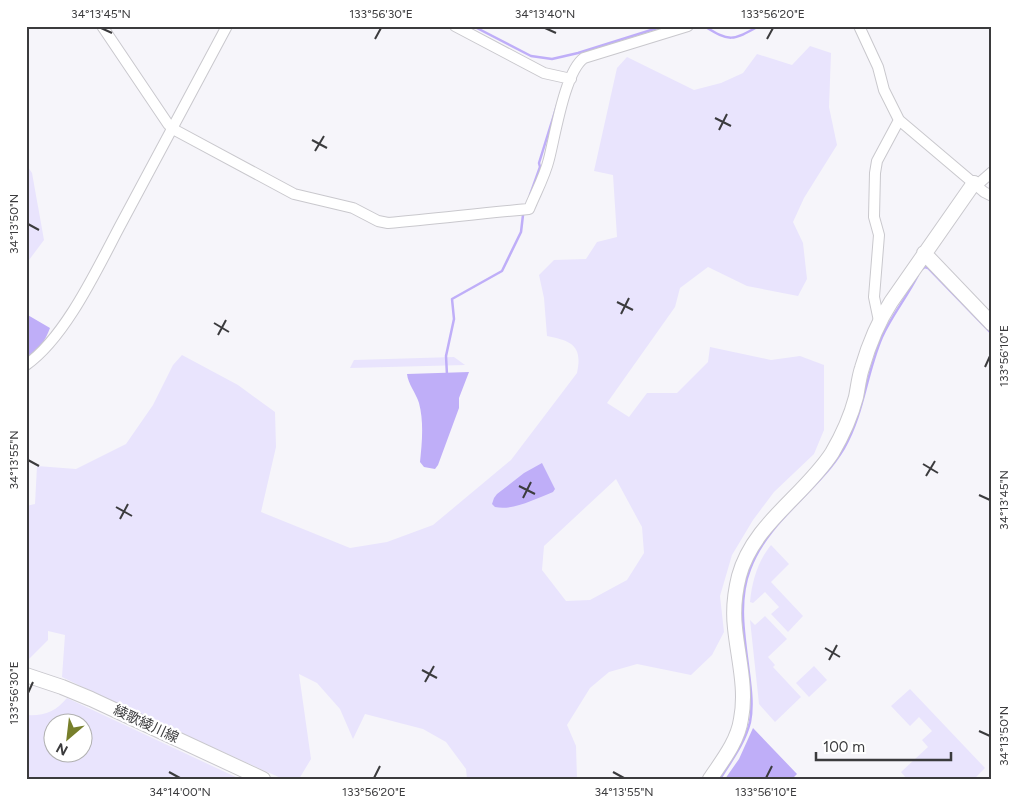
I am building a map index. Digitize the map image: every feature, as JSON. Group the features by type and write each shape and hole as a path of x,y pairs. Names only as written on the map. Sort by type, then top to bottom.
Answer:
{"street":[{"path":"102,26 173,129 294,194 353,208 378,221 388,223 530,209 549,158 554,132 570,79 579,61 688,26"},
{"path":"26,365 39,356 60,330 91,280 227,26"},
{"path":"455,26 544,73 570,79"},
{"path":"859,26 878,67 884,90 899,120 992,196"},
{"path":"879,321 874,297 879,235 874,217 875,173 877,162 899,120"},
{"path":"710,779 730,749 741,720 743,698 735,627 735,599 739,575 748,552 761,532 818,472 832,452 855,399 862,368 879,321 924,253 976,184 992,172"},
{"path":"924,253 992,324"},
{"name":"綾歌綾川線","path":"26,675 91,699 263,779"}],"shaded area":[{"path":"810,46 831,53 829,107 837,145 804,198 793,222 803,243 807,279 798,296 747,286 708,267 680,288 675,307 607,403 629,417 647,393 677,393 708,362 710,347 771,360 800,356 824,365 824,430 814,454 774,492 753,520 732,555 720,596 724,632 712,655 691,675 637,664 609,672 590,688 567,725 576,746 577,779 467,779 466,769 446,742 423,729 365,714 353,739 340,709 317,683 299,674 311,759 299,779 283,779 62,677 65,635 48,631 48,640 26,662 26,506 35,504 37,466 76,469 126,444 153,405 173,365 182,355 238,385 275,412 276,447 261,512 350,548 387,542 433,525 511,460 577,373 578,356 573,346 563,340 547,336 544,298 539,275 554,260 586,259 597,242 617,237 613,175 594,171 617,68 627,57 694,90 721,83 743,73 757,54 792,65","holes":["616,479 642,527 644,553 627,580 590,600 566,601 542,570 544,546"]},
{"path":"26,164 32,173 44,240 26,264"},
{"path":"26,314 50,328 35,353 26,359"},
{"path":"454,357 465,365 350,368 354,360"},
{"path":"469,372 459,398 459,408 438,465 435,469 424,467 420,462 421,410 407,374"},
{"path":"542,463 555,489 553,492 524,504 509,507 495,507 492,504 497,494 524,473"},
{"path":"771,545 789,564 771,582 803,616 788,632 771,614 779,607 765,592 753,603 750,602 756,572"},
{"path":"765,616 787,639 768,657 775,665 773,667 801,697 775,722 759,704 750,620 755,625"},
{"path":"814,666 827,680 809,697 796,683"},
{"path":"910,689 985,768 974,779 907,779 901,772 928,747 922,740 932,731 919,717 910,726 891,706"},
{"path":"67,698 240,779 26,779 26,715 42,714 42,762 92,762 92,712 49,712"},
{"path":"753,728 797,774 792,779 725,779 739,759"}],"waterway":[{"path":"473,26 531,56 552,59 578,53 664,26"},
{"path":"704,26 720,35 731,38 743,35 759,26"},
{"path":"530,195 540,167 539,163 557,105"},
{"path":"447,375 446,356 454,319 452,299 502,271 521,232 523,215"},
{"path":"922,269 928,268 992,334"},
{"path":"720,779 741,745 748,730 751,716 751,692 743,621 744,594 750,569 758,552 769,536 821,479 844,448 861,407 872,365 882,337 918,275"}]}
